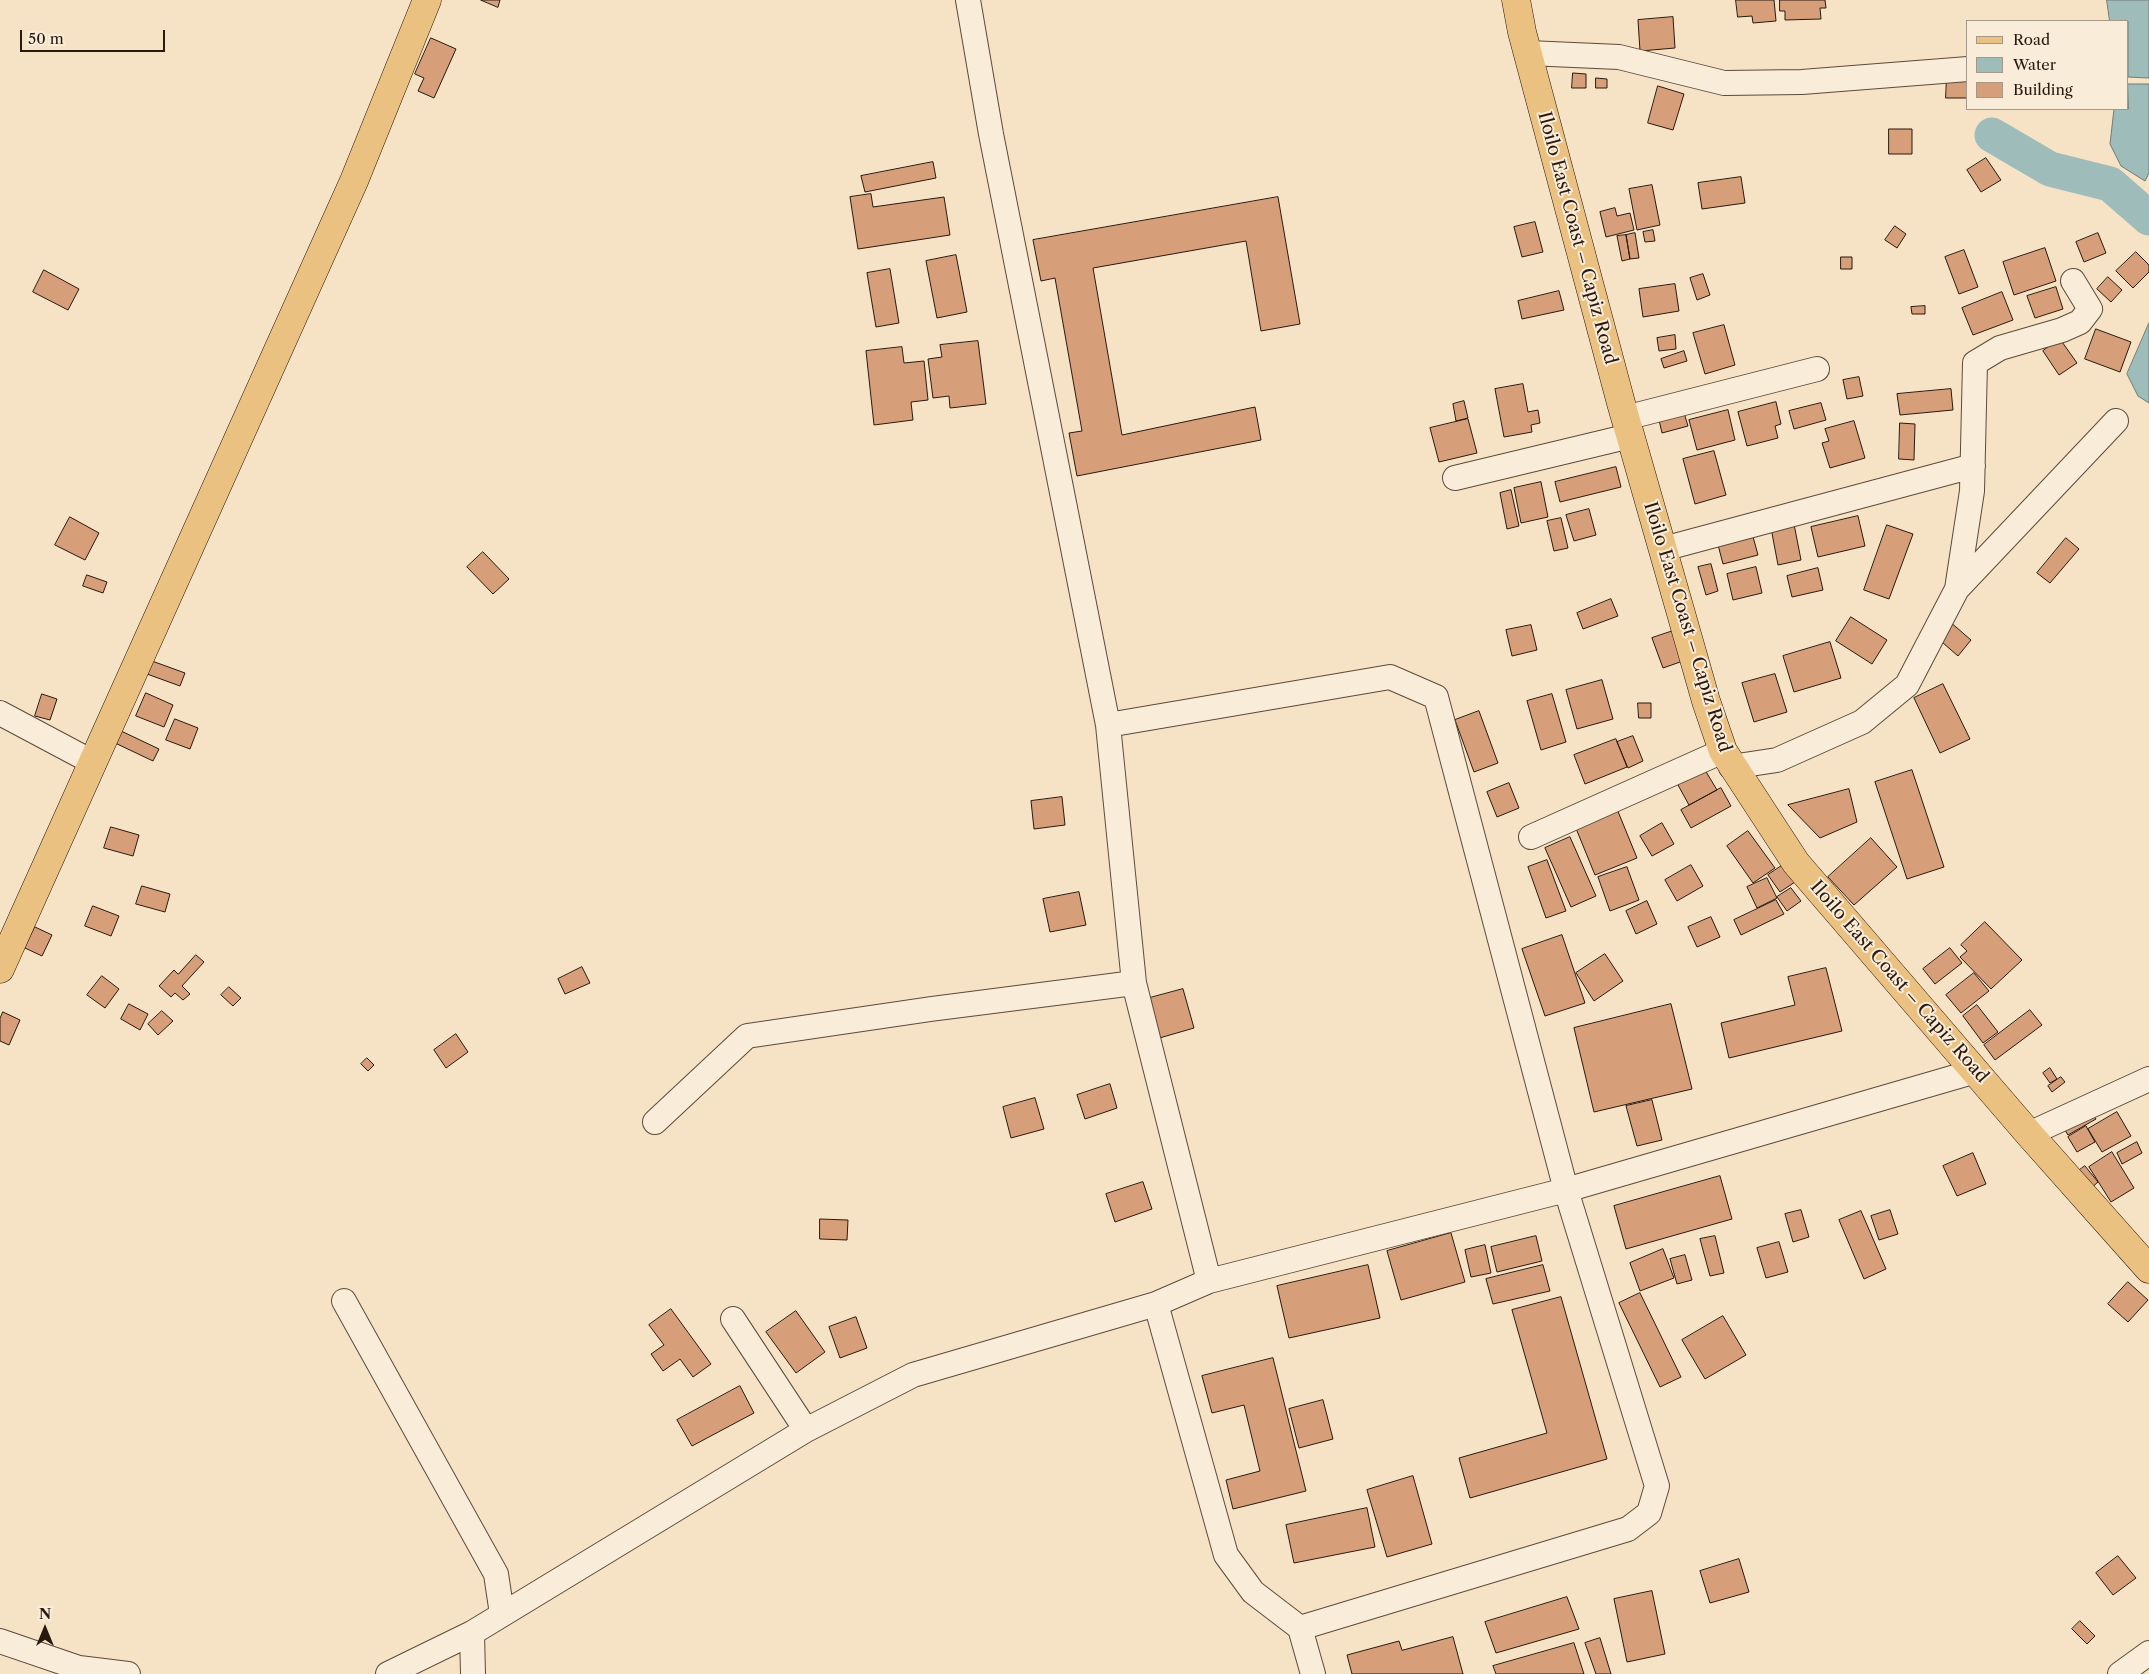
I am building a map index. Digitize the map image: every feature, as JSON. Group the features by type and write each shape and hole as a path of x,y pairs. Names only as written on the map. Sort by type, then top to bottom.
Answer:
{"main road":[{"path":"0,969 354,181 426,0"},
{"name":"Iloilo East Coast – Capiz Road","path":"1516,0 1528,52 1628,427 1727,759 1796,863 2029,1134 2149,1269"}],"street":[{"path":"968,0 991,134 1108,724 1134,983 1209,1281"},
{"path":"1528,52 1619,57 1724,83 1802,82 1966,69"},
{"path":"1957,590 1972,491 1975,363 2000,348 2062,330 2080,322 2090,309 2072,281"},
{"path":"1455,478 1817,369"},
{"path":"1531,838 1727,759 1777,760 1862,722 1907,685 1957,590 2116,422"},
{"path":"1663,549 1973,466"},
{"path":"1108,724 1390,678 1436,697 1566,1190 1656,1486 1649,1513 1628,1529 1300,1628"},
{"path":"0,713 94,763"},
{"path":"655,1122 748,1036 931,1009 1134,983"},
{"path":"388,1674 472,1633 806,1430 913,1375 1156,1304 1209,1281 1566,1190 1976,1071"},
{"path":"2029,1134 2149,1079"},
{"path":"344,1301 496,1574 502,1614"},
{"path":"1156,1304 1226,1554 1254,1592 1300,1628 1313,1674"},
{"path":"733,1319 806,1430"},
{"path":"472,1633 473,1674"},
{"path":"0,1642 79,1671 128,1674"},
{"path":"2120,1674 2149,1653"}],"water":[{"path":"2107,0 2149,0 2149,78 2129,77 2129,20 2110,20"},
{"path":"2129,84 2149,84 2149,173 2145,181 2121,166 2110,144 2114,110 2129,110"},
{"path":"2149,323 2149,403 2138,396 2127,374"}],"building":[{"path":"481,0 500,0 498,7"},
{"path":"1736,0 1774,0 1776,21 1753,23 1752,16 1738,17"},
{"path":"1780,0 1825,0 1826,8 1820,8 1821,19 1785,20 1785,11 1780,11"},
{"path":"1673,17 1675,48 1640,51 1638,20"},
{"path":"431,38 456,49 434,98 418,91 424,78 415,74"},
{"path":"1573,73 1586,74 1586,88 1572,88"},
{"path":"1947,75 1966,75 1966,98 1946,98"},
{"path":"1596,78 1607,79 1607,88 1596,88"},
{"path":"1658,86 1684,94 1673,130 1648,123"},
{"path":"1889,129 1912,129 1912,154 1889,154"},
{"path":"1986,158 2001,180 1981,192 1967,170"},
{"path":"933,162 936,178 865,192 861,176"},
{"path":"1741,177 1745,203 1702,209 1698,183"},
{"path":"1652,185 1660,225 1637,230 1629,189"},
{"path":"871,194 873,207 944,197 950,235 858,249 850,197"},
{"path":"1278,197 1300,324 1261,331 1246,241 1093,268 1122,435 1255,407 1261,440 1077,476 1069,433 1082,431 1055,278 1041,281 1033,240"},
{"path":"1615,208 1617,216 1630,213 1634,230 1606,237 1600,212"},
{"path":"1535,222 1543,252 1522,257 1514,227"},
{"path":"1895,226 1906,234 1897,248 1885,240"},
{"path":"1653,230 1655,241 1645,242 1643,232"},
{"path":"1635,233 1639,258 1630,259 1626,235"},
{"path":"2098,233 2106,253 2084,262 2076,242"},
{"path":"1626,235 1630,259 1622,261 1617,236"},
{"path":"2045,248 2056,281 2014,295 2003,262"},
{"path":"1964,250 1978,287 1959,294 1945,257"},
{"path":"2136,252 2149,265 2149,272 2133,288 2116,271"},
{"path":"956,255 967,312 937,318 926,261"},
{"path":"1841,257 1852,257 1852,269 1841,269"},
{"path":"890,269 899,323 876,327 867,273"},
{"path":"44,270 79,289 68,310 33,292"},
{"path":"1703,274 1710,295 1697,300 1690,278"},
{"path":"2108,277 2122,290 2111,302 2097,289"},
{"path":"1675,284 1679,311 1643,317 1639,289"},
{"path":"2056,287 2063,309 2035,318 2027,296"},
{"path":"1559,291 1564,310 1522,319 1518,301"},
{"path":"2002,292 2013,320 1973,335 1962,308"},
{"path":"1925,306 1925,314 1912,314 1911,307"},
{"path":"1724,325 1735,365 1705,374 1693,333"},
{"path":"2096,329 2131,342 2120,372 2085,359"},
{"path":"1675,335 1676,349 1659,351 1657,338"},
{"path":"2060,339 2077,363 2059,375 2043,351"},
{"path":"978,341 986,404 950,408 949,396 933,398 928,359 942,357 940,345"},
{"path":"902,347 904,363 924,361 928,400 911,402 913,420 874,425 866,351"},
{"path":"1684,351 1687,361 1664,368 1661,359"},
{"path":"1859,377 1863,396 1847,399 1843,380"},
{"path":"1523,384 1528,412 1538,410 1540,423 1531,425 1532,432 1504,437 1495,389"},
{"path":"1951,389 1953,410 1900,415 1897,394"},
{"path":"1464,401 1468,418 1456,421 1453,404"},
{"path":"1776,402 1781,424 1775,426 1778,438 1747,446 1738,412"},
{"path":"1821,403 1826,420 1794,429 1789,411"},
{"path":"1728,410 1735,440 1697,450 1689,420"},
{"path":"1684,413 1688,426 1662,433 1659,420"},
{"path":"1468,419 1477,453 1439,462 1430,428"},
{"path":"1854,421 1865,458 1830,468 1822,443 1829,441 1825,429"},
{"path":"1900,423 1915,424 1914,460 1899,459"},
{"path":"1714,451 1726,495 1695,504 1683,459"},
{"path":"1616,467 1621,487 1560,502 1555,482"},
{"path":"1541,482 1548,517 1521,523 1514,488"},
{"path":"1511,490 1519,526 1507,529 1500,493"},
{"path":"1589,509 1596,535 1574,541 1566,515"},
{"path":"1858,516 1865,546 1818,557 1811,527"},
{"path":"70,517 99,533 85,560 55,545"},
{"path":"1561,518 1568,548 1554,551 1547,521"},
{"path":"1794,524 1801,560 1778,565 1771,528"},
{"path":"1887,525 1913,534 1889,599 1864,590"},
{"path":"1752,533 1758,555 1723,564 1717,541"},
{"path":"2066,538 2079,549 2050,583 2037,573"},
{"path":"483,552 509,579 493,594 467,567"},
{"path":"1711,564 1718,591 1706,595 1698,567"},
{"path":"1756,567 1762,593 1733,600 1727,574"},
{"path":"1818,568 1823,590 1792,597 1787,576"},
{"path":"87,575 107,582 103,593 83,586"},
{"path":"1611,599 1618,616 1583,629 1577,613"},
{"path":"1851,617 1887,640 1872,664 1836,641"},
{"path":"1949,621 1971,640 1958,656 1935,636"},
{"path":"1531,625 1537,650 1512,656 1506,630"},
{"path":"1673,631 1683,661 1663,668 1652,638"},
{"path":"1830,642 1841,678 1794,692 1783,656"},
{"path":"152,661 185,673 180,686 147,674"},
{"path":"1775,674 1787,712 1754,722 1742,683"},
{"path":"1602,680 1613,719 1577,729 1566,690"},
{"path":"1943,684 1970,739 1940,753 1914,698"},
{"path":"146,693 173,705 164,727 136,716"},
{"path":"42,694 57,699 50,720 35,716"},
{"path":"1552,694 1566,742 1541,750 1527,701"},
{"path":"1638,703 1651,703 1651,718 1639,718"},
{"path":"1479,711 1498,763 1474,772 1455,720"},
{"path":"175,719 198,728 190,749 166,740"},
{"path":"119,730 159,749 153,761 113,742"},
{"path":"1633,736 1643,761 1628,768 1617,742"},
{"path":"1616,739 1627,767 1585,784 1574,755"},
{"path":"1705,770 1717,790 1689,805 1678,785"},
{"path":"1912,770 1944,867 1907,879 1875,782"},
{"path":"1509,783 1519,808 1497,817 1487,792"},
{"path":"1721,788 1731,806 1691,828 1681,810"},
{"path":"1849,789 1857,822 1820,838 1788,805"},
{"path":"1062,797 1065,825 1034,829 1031,801"},
{"path":"1617,809 1637,858 1595,875 1575,826"},
{"path":"1662,823 1674,844 1652,856 1640,836"},
{"path":"111,827 139,835 133,856 104,848"},
{"path":"1748,831 1775,868 1753,883 1727,846"},
{"path":"1570,837 1596,896 1571,907 1545,848"},
{"path":"1871,838 1897,867 1854,905 1828,877"},
{"path":"1547,860 1566,911 1546,918 1528,867"},
{"path":"1691,865 1703,886 1677,901 1665,880"},
{"path":"1783,865 1795,882 1780,892 1768,875"},
{"path":"1627,867 1639,900 1610,911 1598,877"},
{"path":"1767,878 1777,898 1757,908 1747,887"},
{"path":"142,886 170,894 165,912 136,904"},
{"path":"1791,888 1801,901 1787,911 1777,897"},
{"path":"1079,892 1086,925 1050,932 1043,899"},
{"path":"1776,900 1784,914 1741,935 1734,920"},
{"path":"1647,901 1657,924 1636,934 1626,911"},
{"path":"93,906 119,916 111,936 85,926"},
{"path":"1711,917 1720,937 1697,947 1688,927"},
{"path":"1985,922 2022,960 1991,989 1960,957 1967,951 1961,945"},
{"path":"35,927 52,935 42,956 25,948"},
{"path":"1562,935 1585,1003 1545,1016 1522,949"},
{"path":"1950,948 1962,963 1935,984 1923,969"},
{"path":"1605,954 1623,981 1594,1001 1576,973"},
{"path":"196,955 204,962 182,986 190,994 183,1000 175,993 171,997 159,986 174,970 178,974"},
{"path":"582,967 590,983 565,994 558,979"},
{"path":"1826,968 1842,1031 1729,1058 1721,1023 1795,1005 1788,977"},
{"path":"1974,973 1989,991 1961,1013 1946,995"},
{"path":"102,976 119,989 105,1008 87,995"},
{"path":"229,987 241,998 233,1006 221,995"},
{"path":"1183,989 1194,1028 1156,1039 1146,999"},
{"path":"129,1004 148,1014 140,1030 121,1019"},
{"path":"1671,1004 1692,1089 1594,1112 1574,1028"},
{"path":"1977,1005 1998,1032 1983,1043 1963,1016"},
{"path":"2030,1010 2042,1025 1995,1060 1984,1045"},
{"path":"162,1011 173,1021 158,1035 148,1024"},
{"path":"3,1012 20,1020 9,1045 0,1041 0,1019"},
{"path":"456,1034 468,1052 446,1068 434,1050"},
{"path":"367,1058 374,1065 368,1071 361,1064"},
{"path":"2050,1068 2057,1079 2050,1083 2043,1073"},
{"path":"2061,1077 2065,1082 2052,1092 2048,1086"},
{"path":"1110,1084 1117,1108 1085,1119 1077,1095"},
{"path":"1035,1098 1044,1129 1011,1138 1003,1107"},
{"path":"1652,1100 1662,1140 1637,1146 1626,1106"},
{"path":"2091,1111 2096,1119 2068,1135 2063,1127"},
{"path":"2117,1112 2131,1136 2102,1152 2088,1129"},
{"path":"2086,1126 2095,1142 2077,1152 2068,1137"},
{"path":"2137,1142 2142,1153 2122,1164 2117,1153"},
{"path":"2112,1152 2134,1188 2111,1202 2089,1167"},
{"path":"1973,1153 1986,1184 1957,1196 1943,1166"},
{"path":"2085,1166 2098,1182 2090,1189 2077,1172"},
{"path":"1720,1176 1732,1219 1626,1249 1614,1206"},
{"path":"1143,1182 1152,1209 1115,1222 1106,1194"},
{"path":"1801,1210 1809,1237 1793,1242 1785,1214"},
{"path":"1890,1210 1898,1234 1879,1240 1871,1216"},
{"path":"1861,1211 1886,1269 1864,1279 1839,1220"},
{"path":"820,1219 848,1220 847,1240 820,1239"},
{"path":"1451,1233 1465,1282 1401,1300 1387,1251"},
{"path":"1536,1236 1542,1261 1497,1272 1491,1247"},
{"path":"1715,1236 1724,1273 1710,1276 1700,1239"},
{"path":"1779,1242 1788,1272 1766,1278 1757,1248"},
{"path":"1485,1245 1491,1273 1471,1277 1465,1250"},
{"path":"1663,1249 1674,1278 1640,1291 1630,1263"},
{"path":"1685,1255 1692,1280 1677,1284 1670,1259"},
{"path":"1368,1265 1380,1318 1289,1338 1277,1286"},
{"path":"1543,1265 1550,1291 1493,1304 1486,1279"},
{"path":"2128,1282 2148,1300 2128,1322 2108,1304"},
{"path":"1640,1293 1681,1377 1660,1387 1619,1303"},
{"path":"1561,1297 1607,1459 1470,1498 1459,1458 1547,1433 1512,1310"},
{"path":"671,1309 711,1364 693,1377 680,1359 663,1371 651,1354 664,1345 649,1325"},
{"path":"796,1311 825,1352 796,1373 766,1332"},
{"path":"1723,1316 1746,1355 1705,1379 1682,1340"},
{"path":"856,1317 867,1348 840,1358 829,1327"},
{"path":"1273,1358 1306,1491 1233,1509 1226,1480 1260,1471 1244,1405 1212,1413 1202,1376"},
{"path":"740,1386 754,1413 692,1446 677,1420"},
{"path":"1323,1400 1333,1439 1299,1448 1289,1409"},
{"path":"1413,1476 1432,1544 1387,1557 1367,1490"},
{"path":"1367,1508 1375,1547 1294,1563 1286,1525"},
{"path":"2118,1556 2136,1578 2113,1595 2096,1573"},
{"path":"1739,1559 1749,1592 1710,1603 1700,1571"},
{"path":"1652,1591 1665,1654 1627,1662 1614,1599"},
{"path":"1567,1597 1579,1629 1496,1653 1485,1622"},
{"path":"2080,1621 2095,1636 2087,1644 2072,1629"},
{"path":"1453,1637 1463,1674 1352,1674 1347,1655 1399,1641 1402,1650"},
{"path":"1600,1638 1611,1674 1596,1674 1585,1643"},
{"path":"1574,1643 1584,1674 1496,1674 1493,1666"}],"waterway":[{"path":"1992,135 2050,169 2110,184 2149,218"}]}
